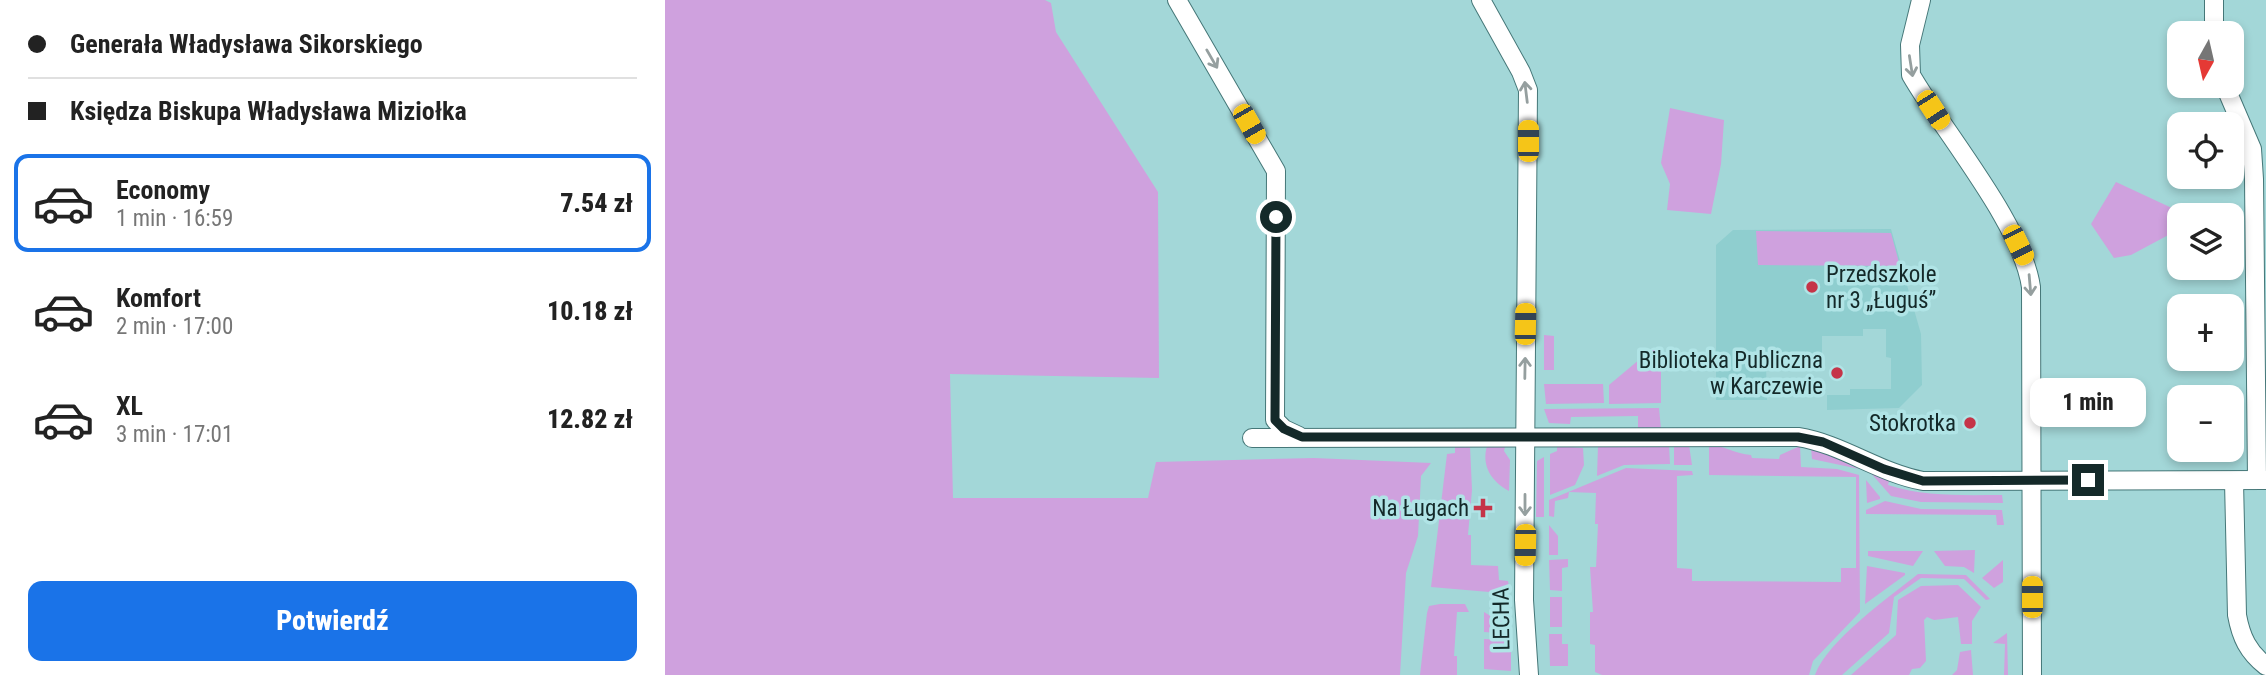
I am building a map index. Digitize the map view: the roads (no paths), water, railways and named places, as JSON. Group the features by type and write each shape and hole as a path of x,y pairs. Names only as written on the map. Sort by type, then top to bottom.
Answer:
{"street":[{"name":"LECHA","path":"1481,0 1521,72 1528,90 1524,600 1529,675"},
{"path":"1921,0 1910,45 1911,75 2012,232 2029,269 2032,675"},
{"path":"2214,0 2214,21"},
{"path":"1183,2 1276,171 1275,420 1284,429 1302,437"},
{"path":"1252,438 1700,435 1807,438 1823,442 1884,469 1923,481 2261,480 2252,149 2230,98"},
{"path":"2234,481 2237,615 2241,635 2248,648 2266,666"}],"place":[{"name":"Przedszkole nr 3 „Ługuś”","path":"1812,287"},
{"name":"Biblioteka Publiczna w Karczewie","path":"1837,373"},
{"name":"Stokrotka","path":"1970,423"},
{"name":"Na Ługach","path":"1483,508"}]}
